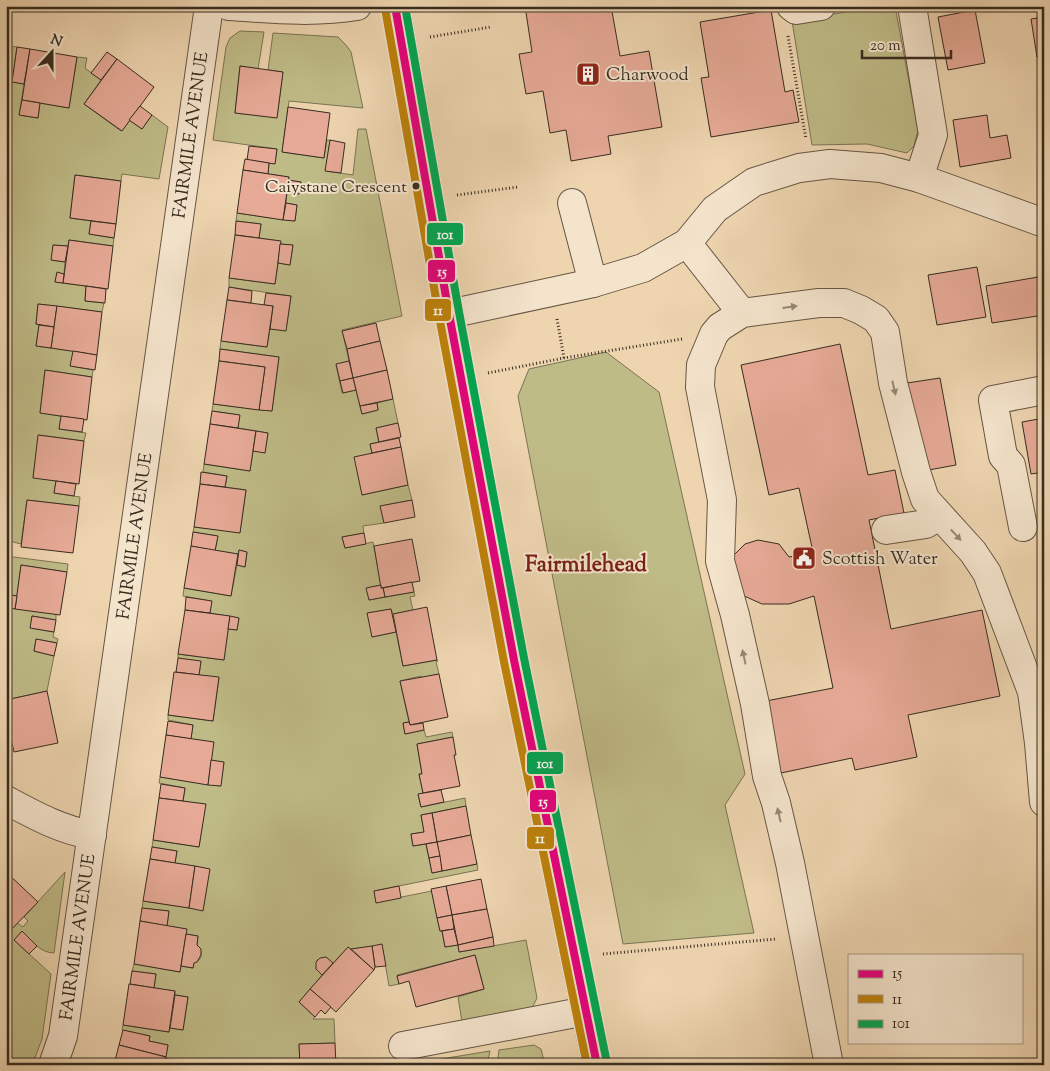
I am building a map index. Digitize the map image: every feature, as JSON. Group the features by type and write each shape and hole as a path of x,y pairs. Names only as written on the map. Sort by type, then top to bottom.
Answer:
{"main road":[{"path":"395,6 449,314 514,660 596,1065"}],"street":[{"name":"FAIRMILE AVENUE","path":"53,1065 63,1036 208,6"},
{"path":"230,6 320,10 357,6"},
{"path":"912,6 933,135 919,178"},
{"path":"449,314 552,293 643,268 687,243 715,209 754,182 811,166 830,164 881,168 919,178 1044,223"},
{"path":"572,203 593,283"},
{"path":"687,243 742,314"},
{"path":"829,1065 790,863 776,803 767,776 751,686 735,615 720,561 722,500 700,387 701,365 714,334 720,327 742,314 819,303 844,303 862,310 876,320 884,332 893,383 925,499 973,552 987,573 1032,692 1044,802"},
{"path":"1023,527 1011,465 1003,456 994,400 1044,390"},
{"path":"886,530 926,524 939,515"},
{"path":"6,800 60,827 77,833 92,835"},
{"path":"402,1046 586,1012"}],"path":[{"path":"799,14 811,166"},
{"path":"401,42 491,27"},
{"path":"429,198 518,187"},
{"path":"552,293 564,358"},
{"path":"462,378 564,358 714,334"},
{"path":"575,957 804,937"}],"shaded area":[{"path":"882,6 895,6 918,130 914,146 907,153 867,144 812,145 792,21"},
{"path":"240,31 264,32 258,69 240,66 235,113 277,117 283,72 268,70 273,33 338,37 351,52 363,108 289,101 282,152 324,158 327,140 330,140 326,171 353,175 358,129 366,129 402,316 342,330 349,361 336,365 342,393 356,390 362,414 378,410 377,403 393,399 398,423 376,428 379,442 370,444 372,453 362,495 408,485 412,500 381,506 384,523 363,526 364,533 342,537 345,548 373,542 381,585 367,588 369,600 414,592 415,596 410,597 413,610 393,614 391,609 368,613 372,637 396,632 403,666 438,661 436,662 439,674 400,681 409,722 403,723 405,734 424,730 426,737 452,732 453,737 417,744 422,774 419,774 423,793 418,795 421,807 465,798 466,806 421,815 424,832 411,834 413,846 426,844 432,873 477,864 478,870 374,891 376,902 432,891 445,947 458,945 459,952 526,940 537,998 532,1008 462,1022 458,997 484,989 475,955 397,975 399,984 389,986 382,945 351,949 348,947 333,963 326,957 317,960 316,969 322,975 299,1002 315,1017 313,1019 334,1019 335,1043 299,1044 300,1065 183,1065 183,1063 165,1058 168,1045 149,1041 150,1036 122,1030 123,1025 169,1032 170,1028 183,1030 188,997 175,995 175,991 154,988 156,974 132,971 134,964 180,972 181,966 193,968 194,963 201,956 197,945 198,936 186,934 186,929 167,926 169,911 142,908 143,901 203,910 209,869 175,863 177,851 152,847 153,840 199,847 205,805 183,801 185,788 159,783 160,777 220,786 224,763 211,760 191,739 193,725 168,720 168,715 213,721 219,678 199,675 201,662 178,658 178,654 224,660 228,629 237,630 239,618 210,613 211,601 183,596 184,588 231,596 237,565 245,567 247,552 239,550 238,554 215,551 218,536 193,532 194,527 240,532 246,490 225,487 227,476 203,472 204,464 250,471 253,451 265,452 268,433 238,428 239,415 212,411 213,404 272,411 279,357 220,349 221,341 267,347 270,329 286,330 291,296 229,287 229,278 275,284 278,263 290,265 293,245 280,244 280,241 259,238 261,224 236,221 237,213 295,221 297,205 286,203 287,192 299,194 301,182 288,180 289,177 268,174 269,163 275,163 277,149 213,140 226,47 230,38"},
{"path":"10,46 17,47 12,82 24,84 19,115 38,118 40,103 69,108 77,57 87,58 85,68 101,80 84,104 121,131 129,120 142,129 152,115 168,127 159,179 122,174 121,181 75,175 70,218 91,221 89,234 114,238 113,246 69,240 68,246 53,245 52,260 65,262 64,274 57,273 55,282 86,286 85,301 104,303 102,312 38,304 36,324 39,325 36,346 73,351 71,366 93,370 92,377 45,370 40,413 61,416 59,429 86,433 84,441 39,435 33,477 56,481 54,493 80,497 79,506 27,500 21,544 6,540 6,77"},
{"path":"606,352 659,392 745,774 725,805 754,933 623,944 518,396 529,369"},
{"path":"6,556 68,564 67,572 21,565 17,596 6,594"},
{"path":"6,607 56,614 56,620 32,616 31,628 54,632 53,637 58,639 57,643 36,639 34,651 54,656 47,691 6,700"},
{"path":"65,872 54,953 44,951 22,932 14,940 51,974 42,1039 33,1063 31,1065 6,1065 6,935 17,923 23,927 28,921 24,917"},
{"path":"534,1045 541,1049 545,1065 497,1065 499,1050"},
{"path":"490,1051 487,1065 439,1065 441,1059"}],"building":[{"name":"Charwood","path":"525,6 611,6 620,56 649,51 662,127 608,136 611,154 571,161 566,130 550,133 543,91 526,94 519,54 532,52"},
{"path":"771,10 785,92 793,90 799,122 711,137 701,78 709,77 700,22"},
{"path":"975,10 985,63 948,70 938,17"},
{"path":"1044,17 1044,55 1037,57 1031,19"},
{"path":"17,47 30,49 24,84 12,82"},
{"path":"30,49 77,57 69,108 22,100"},
{"path":"107,52 117,59 101,80 91,73"},
{"path":"117,59 154,87 122,131 84,104"},
{"path":"240,66 283,72 277,118 235,113"},
{"path":"22,100 40,103 38,118 19,115"},
{"path":"140,106 152,115 142,129 129,120"},
{"path":"288,107 330,113 324,158 282,152"},
{"path":"987,115 990,138 1007,135 1011,158 960,167 953,120"},
{"path":"330,140 345,143 341,173 325,171"},
{"path":"249,146 277,149 275,164 247,160"},
{"path":"245,159 269,163 268,174 243,170"},
{"path":"243,170 289,177 283,220 237,213"},
{"path":"75,175 121,181 116,224 70,218"},
{"path":"288,180 301,182 299,194 287,192"},
{"path":"286,203 297,205 295,221 283,220"},
{"path":"91,221 116,224 114,238 89,234"},
{"path":"236,221 261,224 259,238 235,235"},
{"path":"235,235 281,241 275,284 229,278"},
{"path":"69,240 113,246 108,289 63,283"},
{"path":"280,244 293,245 290,265 278,263"},
{"path":"53,245 68,246 65,262 51,260"},
{"path":"977,267 986,317 937,325 928,275"},
{"path":"57,272 64,274 63,283 55,282"},
{"path":"1044,276 1044,315 992,323 986,286"},
{"path":"86,286 106,289 105,303 85,301"},
{"path":"229,287 252,291 251,303 227,300"},
{"path":"266,293 291,296 286,331 270,329 273,306 264,305"},
{"path":"227,300 273,306 267,347 221,341"},
{"path":"38,304 57,306 54,327 36,324"},
{"path":"57,306 102,312 97,355 51,348"},
{"path":"376,323 380,341 347,349 342,331"},
{"path":"39,325 54,327 51,348 36,346"},
{"path":"380,341 387,370 353,378 347,349"},
{"name":"Scottish Water","path":"840,344 868,475 895,470 904,513 869,520 891,629 982,610 1000,696 908,715 917,757 855,770 852,758 781,773 766,701 833,688 814,596 789,604 762,604 742,595 730,559 745,544 758,540 779,544 789,557 813,552 799,488 769,495 741,365"},
{"path":"220,349 279,357 272,411 259,410 265,367 219,361"},
{"path":"73,351 97,355 95,370 70,366"},
{"path":"219,361 265,367 259,410 213,404"},
{"path":"349,361 353,378 340,381 336,364"},
{"path":"45,370 92,377 87,420 40,413"},
{"path":"387,370 393,399 360,406 353,378"},
{"path":"353,378 356,390 343,393 340,381"},
{"path":"940,378 956,465 923,471 907,383"},
{"path":"377,403 378,410 362,414 360,406"},
{"path":"212,411 240,415 238,428 210,424"},
{"path":"61,416 84,419 82,432 59,429"},
{"path":"1044,418 1044,472 1031,474 1022,422"},
{"path":"398,423 401,437 379,442 376,428"},
{"path":"210,424 256,431 250,471 204,464"},
{"path":"256,431 268,433 265,453 253,451"},
{"path":"38,435 84,441 79,484 33,478"},
{"path":"399,438 401,447 372,453 370,444"},
{"path":"401,447 408,485 362,495 354,457"},
{"path":"201,472 227,476 225,487 200,484"},
{"path":"56,481 76,484 74,496 54,493"},
{"path":"200,484 246,490 240,533 194,527"},
{"path":"27,500 79,506 73,553 21,547"},
{"path":"412,500 415,517 384,523 380,506"},
{"path":"193,532 218,536 215,551 191,546"},
{"path":"364,533 366,544 345,548 342,537"},
{"path":"412,539 420,581 381,588 374,546"},
{"path":"191,546 238,554 231,596 184,588"},
{"path":"239,550 247,552 245,567 237,565"},
{"path":"21,565 67,572 60,615 15,609"},
{"path":"412,582 414,592 385,597 383,588"},
{"path":"381,585 385,597 369,600 366,588"},
{"path":"6,594 17,596 15,609 6,607"},
{"path":"186,597 212,601 210,613 185,610"},
{"path":"427,607 437,660 403,666 393,614"},
{"path":"391,609 396,632 372,637 367,613"},
{"path":"185,610 230,616 224,660 178,654"},
{"path":"32,616 56,620 54,632 30,628"},
{"path":"230,616 239,618 237,630 228,629"},
{"path":"36,639 57,643 54,656 34,651"},
{"path":"178,658 201,661 199,675 176,672"},
{"path":"174,672 219,677 213,721 168,715"},
{"path":"439,674 448,717 410,725 400,681"},
{"path":"47,691 58,743 14,752 6,717 6,700"},
{"path":"168,721 193,725 191,739 166,735"},
{"path":"409,722 410,725 423,723 424,730 405,734 403,723"},
{"path":"166,735 214,742 208,785 160,777"},
{"path":"453,737 456,755 454,755 460,786 423,793 419,774 422,774 417,744"},
{"path":"211,760 224,762 221,786 208,785"},
{"path":"161,784 185,788 183,801 159,798"},
{"path":"441,790 444,802 421,807 418,794"},
{"path":"159,798 206,804 199,847 153,840"},
{"path":"466,806 471,835 437,842 432,813"},
{"path":"432,813 437,842 413,846 411,834 424,832 421,815"},
{"path":"471,835 477,864 442,871 437,842"},
{"path":"437,842 440,856 429,858 426,844"},
{"path":"152,847 177,851 175,863 150,859"},
{"path":"440,856 442,871 432,873 429,858"},
{"path":"150,859 195,866 189,908 143,901"},
{"path":"195,866 210,869 203,911 189,908"},
{"path":"6,872 38,902 6,935"},
{"path":"481,879 487,909 452,915 446,886"},
{"path":"399,886 401,898 376,903 374,891"},
{"path":"446,886 452,915 437,918 431,889"},
{"path":"142,908 169,911 167,926 140,921"},
{"path":"487,909 493,937 458,945 452,915"},
{"path":"452,915 454,929 440,931 437,918"},
{"path":"140,921 187,929 180,972 134,964"},
{"path":"454,929 458,945 445,947 442,931"},
{"path":"22,931 37,946 29,954 14,940"},
{"path":"186,934 198,936 197,945 201,949 201,955 197,962 194,963 193,968 181,966"},
{"path":"493,937 494,946 459,952 458,945"},
{"path":"382,944 386,966 375,967 372,946"},
{"path":"372,946 375,967 374,970 351,949"},
{"path":"348,947 374,970 336,1012 310,989"},
{"path":"475,955 484,989 416,1007 409,981 399,984 397,976"},
{"path":"326,957 333,963 322,975 316,969 316,962 320,958"},
{"path":"132,971 156,974 154,988 130,984"},
{"path":"129,984 175,991 169,1032 123,1025"},
{"path":"310,989 331,1007 325,1014 321,1010 315,1017 299,1002"},
{"path":"175,995 188,997 183,1030 170,1028"},
{"path":"123,1030 150,1036 149,1041 168,1045 166,1057 119,1045"},
{"path":"335,1043 336,1065 300,1065 299,1044"},
{"path":"119,1045 166,1057 164,1065 114,1065"},
{"path":"165,1058 183,1063 183,1065 164,1065"}],"transit line":[{"name":"15","path":"395,6 449,314 514,660 597,1065"},
{"name":"101","path":"405,6 459,312 524,658 607,1063"},
{"name":"11","path":"385,8 439,316 504,662 587,1065"}],"place":[{"name":"Charwood","path":"588,74"},
{"name":"Caiystane Crescent","path":"416,186"},
{"name":"Scottish Water","path":"804,558"}],"district":[{"name":"Fairmilehead","path":"586,563"}]}
